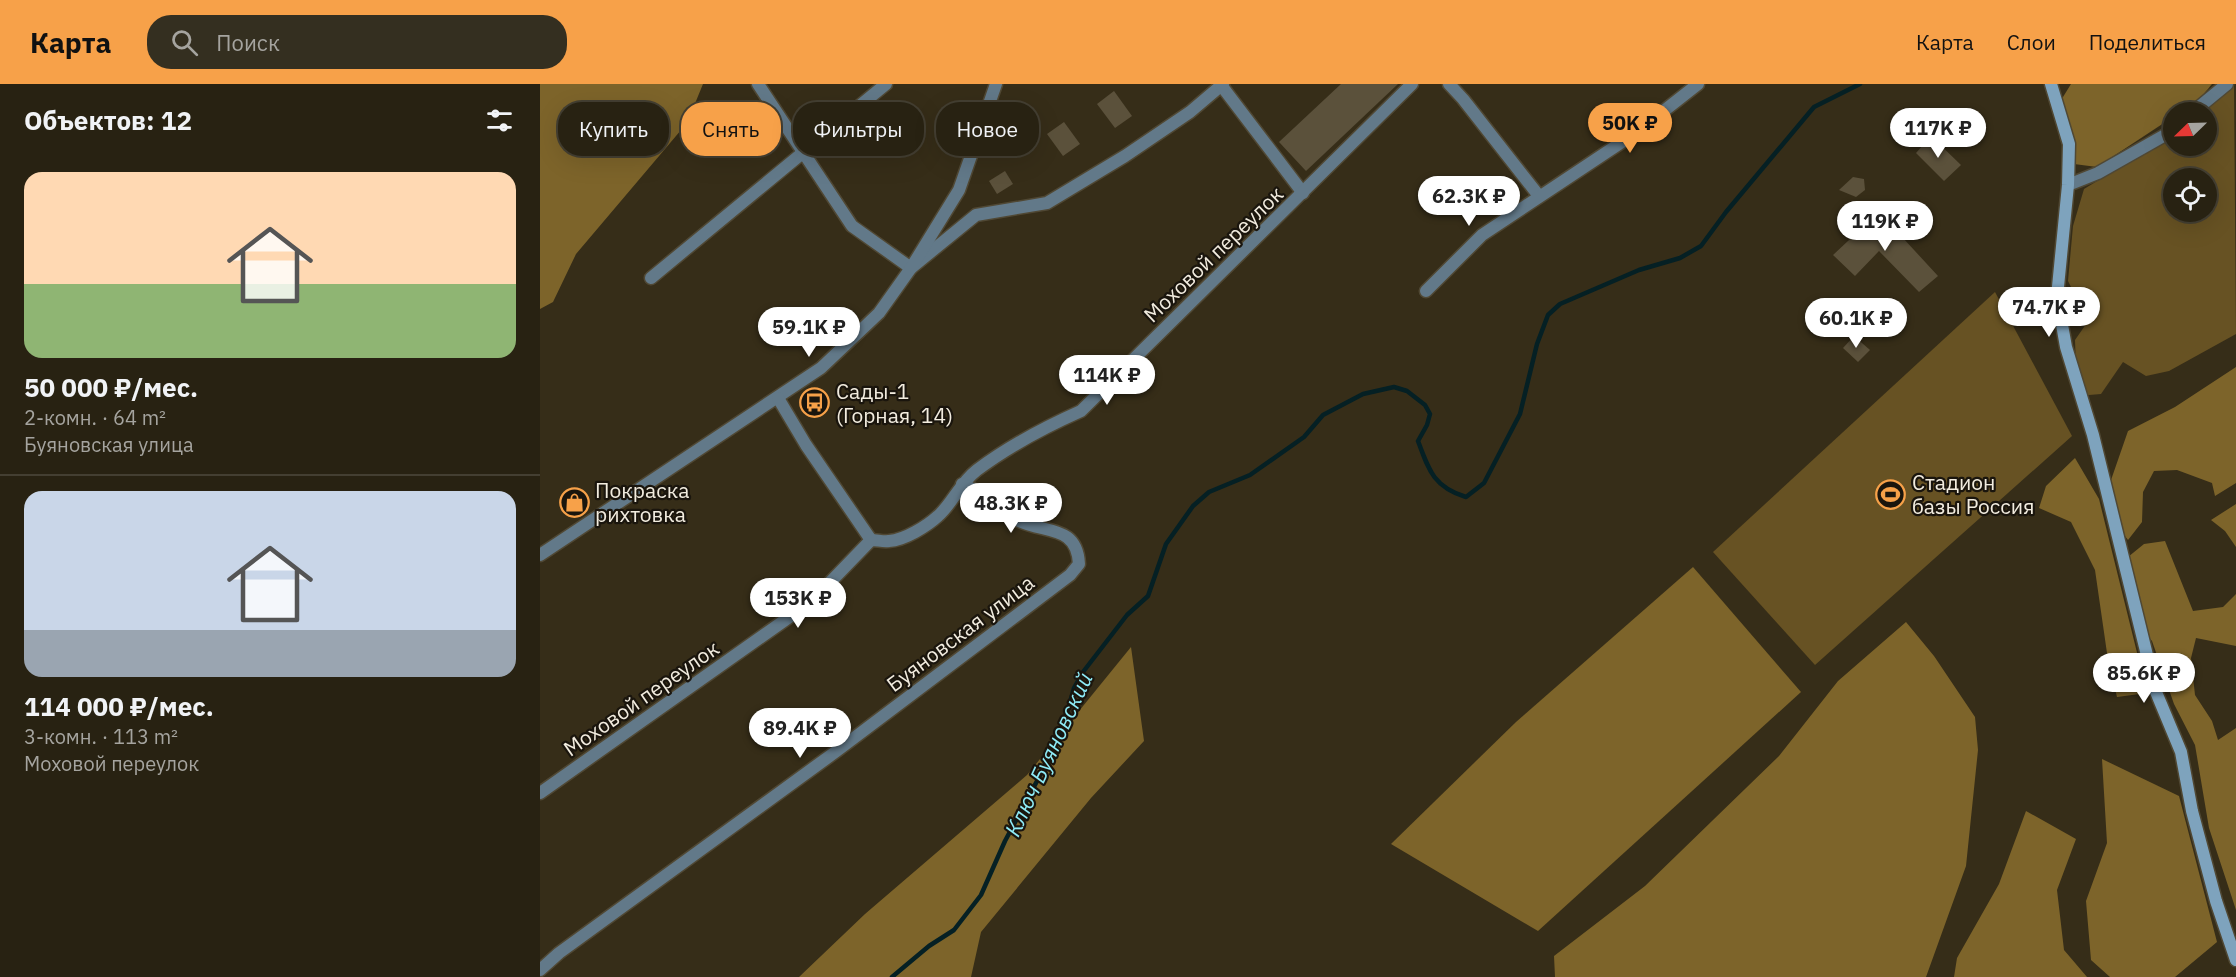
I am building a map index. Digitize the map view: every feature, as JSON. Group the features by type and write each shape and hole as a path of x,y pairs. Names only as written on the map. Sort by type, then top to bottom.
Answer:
{"main road":[{"path":"2051,84 2069,144 2068,185 2057,297 2066,347 2093,435 2156,692 2181,752 2192,812 2213,890 2236,960"}],"street":[{"path":"758,84 793,137"},
{"path":"865,102 886,84"},
{"path":"540,555 821,368 879,313 959,190 996,84"},
{"path":"1303,192 1412,84"},
{"path":"1449,84 1539,196"},
{"path":"1426,291 1482,235 1637,132 1698,84"},
{"path":"2205,102 2227,84"},
{"path":"911,267 976,215 1047,203 1125,156 1190,112 1222,85"},
{"name":"Моховой переулок","path":"540,793 812,601 871,540 890,541 909,535 939,515 962,484 975,471 1004,451 1082,411 1229,262 1303,192 1222,85"},
{"path":"2068,185 2098,173 2163,136"},
{"path":"651,278 802,156"},
{"path":"805,156 852,226 911,267"},
{"path":"778,398 871,540"},
{"name":"Буяновская улица","path":"540,970 559,953 838,750 1070,575 1079,564 1078,554 1072,540 1057,531 1016,519 1000,505 962,484"}],"shaded area":[{"path":"540,84 703,84 696,102 681,102 681,130 669,144 669,102 558,102 558,156 659,156 576,254 553,302 540,309"},
{"path":"2071,84 2212,84 2195,102 2163,102 2163,124 2097,167 2074,164 2060,140 2055,110"},
{"path":"2234,84 2236,334 2169,371 2146,376 2123,362 2101,394 2077,396 2075,340 2091,317 2093,300 2078,301 2068,281 2073,226 2084,189 2163,141 2163,156 2217,156 2217,102 2215,102"},
{"name":"Стадион базы Россия","path":"1995,292 2072,436 1815,665 1713,552"},
{"path":"2236,367 2236,483 2215,496 2212,483 2177,470 2154,471 2143,492 2142,522 2128,540 2118,527 2111,480 2128,431 2175,407"},
{"path":"2075,458 2099,499 2147,693 2117,697 2108,660 2095,570 2071,522 2039,508 2046,486"},
{"path":"2236,504 2236,547 2225,531 2211,520"},
{"path":"2165,541 2193,611 2223,607 2236,594 2236,646 2196,638 2191,658 2195,695 2212,721 2218,740 2236,728 2236,910 2209,828 2195,745 2174,704 2152,641 2136,622 2128,557 2144,544"},
{"path":"1693,567 1801,692 1538,931 1391,844 1516,722"},
{"path":"1906,622 1934,656 1975,717 1978,750 1966,866 1926,977 1555,977 1554,956 1645,886 1779,756 1838,681"},
{"path":"1131,647 1144,741 1091,798 981,932 971,977 799,977 865,914 1027,775"},
{"path":"2102,759 2179,796 2217,942 2175,977 2110,977 2091,960 2086,901 2107,843"},
{"path":"2026,811 2076,839 2057,890 2064,950 2087,977 1954,977 1957,958 1999,884"}],"building":[{"path":"1341,84 1398,84 1306,171 1279,142"},
{"path":"1114,91 1132,116 1115,128 1097,104"},
{"path":"1064,122 1080,144 1063,156 1047,134"},
{"path":"1931,136 1961,165 1944,181 1916,153"},
{"path":"1005,171 1013,184 997,194 989,181"},
{"path":"1853,177 1864,179 1865,190 1856,197 1839,190"},
{"path":"1879,212 1938,276 1919,292 1879,251 1855,276 1833,255"},
{"path":"1854,336 1870,350 1858,362 1843,348"}],"waterway":[{"name":"Ключ Буяновский","path":"892,977 929,946 954,930 981,895 1005,841 1060,738 1074,688 1083,672 1127,615 1148,596 1166,544 1193,506 1209,492 1250,475 1304,437 1323,415 1363,394 1394,387 1407,391 1425,405 1430,414 1418,441 1426,461 1440,483 1466,497 1484,483 1520,414 1537,344 1548,315 1560,304 1639,270 1680,258 1701,246 1726,212 1814,107 1860,84"}],"place":[{"name":"Сады-1 (Горная, 14)","path":"815,403"},
{"name":"Стадион базы Россия","path":"1891,494"},
{"name":"Покраска рихтовка","path":"574,502"}]}
